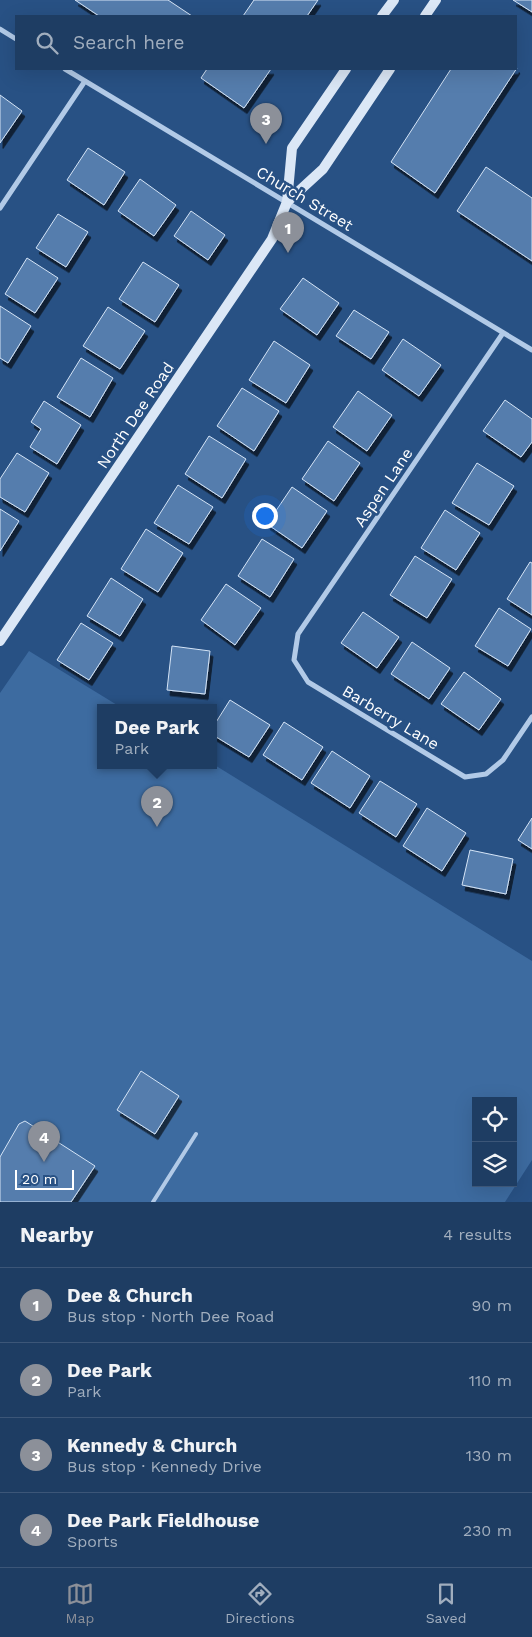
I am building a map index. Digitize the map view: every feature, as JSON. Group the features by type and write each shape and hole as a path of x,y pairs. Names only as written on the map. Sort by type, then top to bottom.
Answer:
{"street":[{"path":"383,15 394,0"},
{"path":"426,15 436,0"},
{"path":"0,29 15,38"},
{"name":"Church Street","path":"67,70 532,350"},
{"path":"287,202 292,148 345,70"},
{"path":"287,202 323,169 389,70"},
{"path":"0,208 85,81"},
{"name":"North Dee Road","path":"0,641 272,239 287,202"},
{"name":"Aspen Lane","path":"294,660 298,634 503,333"},
{"name":"Barberry Lane","path":"294,660 308,682 465,776 486,774 503,760 532,717"}],"lane":[{"path":"153,1202 196,1134"}],"shaded area":[{"path":"29,651 115,704 97,704 97,769 217,769 217,766 532,961 532,1160 517,1183 517,1097 472,1097 472,1187 515,1187 505,1202 0,1202 0,693"}],"building":[{"path":"75,0 168,0 190,15 98,15"},
{"path":"254,0 318,0 308,15 244,15"},
{"path":"513,0 532,0 532,12"},
{"path":"206,70 270,70 244,108 201,78"},
{"path":"450,70 516,70 435,193 391,162"},
{"path":"0,95 22,111 0,143"},
{"path":"88,148 125,172 104,205 67,180"},
{"path":"486,167 532,198 532,261 457,211"},
{"path":"140,179 176,205 154,236 118,211"},
{"path":"191,211 225,235 208,260 174,236"},
{"path":"58,214 88,232 66,267 36,248"},
{"path":"27,258 58,278 35,313 5,294"},
{"path":"143,262 179,285 155,322 119,299"},
{"path":"303,278 339,303 317,335 280,309"},
{"path":"0,306 31,326 8,363 0,358"},
{"path":"108,307 145,331 120,369 83,346"},
{"path":"354,310 389,332 371,359 336,336"},
{"path":"403,339 441,365 419,396 382,370"},
{"path":"274,341 310,365 286,403 249,380"},
{"path":"81,358 113,378 90,417 57,397"},
{"path":"242,388 279,411 254,451 217,426"},
{"path":"358,391 392,415 367,451 333,427"},
{"path":"505,400 532,419 532,442 521,457 483,431"},
{"path":"44,401 81,425 57,464 30,447 41,429 31,422"},
{"path":"209,436 246,459 222,498 185,474"},
{"path":"328,441 360,463 334,501 302,479"},
{"path":"17,453 49,473 25,512 0,497 0,479"},
{"path":"477,463 514,486 489,525 452,503"},
{"path":"178,485 213,507 189,544 154,523"},
{"path":"292,487 327,511 302,548 267,524"},
{"path":"0,509 19,521 0,551"},
{"path":"445,510 480,533 456,570 421,548"},
{"path":"146,529 183,553 158,592 121,569"},
{"path":"262,539 294,559 270,597 238,576"},
{"path":"415,556 452,579 427,618 390,595"},
{"path":"530,562 532,563 532,615 507,599"},
{"path":"111,578 143,599 120,636 87,616"},
{"path":"226,584 261,608 235,645 201,620"},
{"path":"499,608 531,629 508,666 475,646"},
{"path":"363,612 399,637 377,668 341,643"},
{"path":"81,623 113,643 89,680 57,660"},
{"path":"412,642 450,668 429,699 391,674"},
{"path":"172,646 210,651 205,694 167,690"},
{"path":"464,672 501,699 479,730 441,704"},
{"path":"230,700 270,725 249,757 217,737 217,721"},
{"path":"284,722 323,747 302,780 263,755"},
{"path":"332,751 370,776 350,808 311,783"},
{"path":"380,781 417,804 396,837 359,813"},
{"path":"427,808 466,833 442,871 403,846"},
{"path":"532,818 532,849 518,840"},
{"path":"470,850 513,859 506,894 462,885"},
{"path":"141,1071 179,1096 155,1134 117,1110"},
{"path":"25,1121 95,1166 71,1202 0,1202 0,1157 19,1124"}],"place":[{"name":"Kennedy & Church","path":"266,144"},
{"name":"Dee & Church","path":"288,253"},
{"name":"Dee Park","path":"157,827"},
{"name":"Dee Park Fieldhouse","path":"44,1162"}]}
